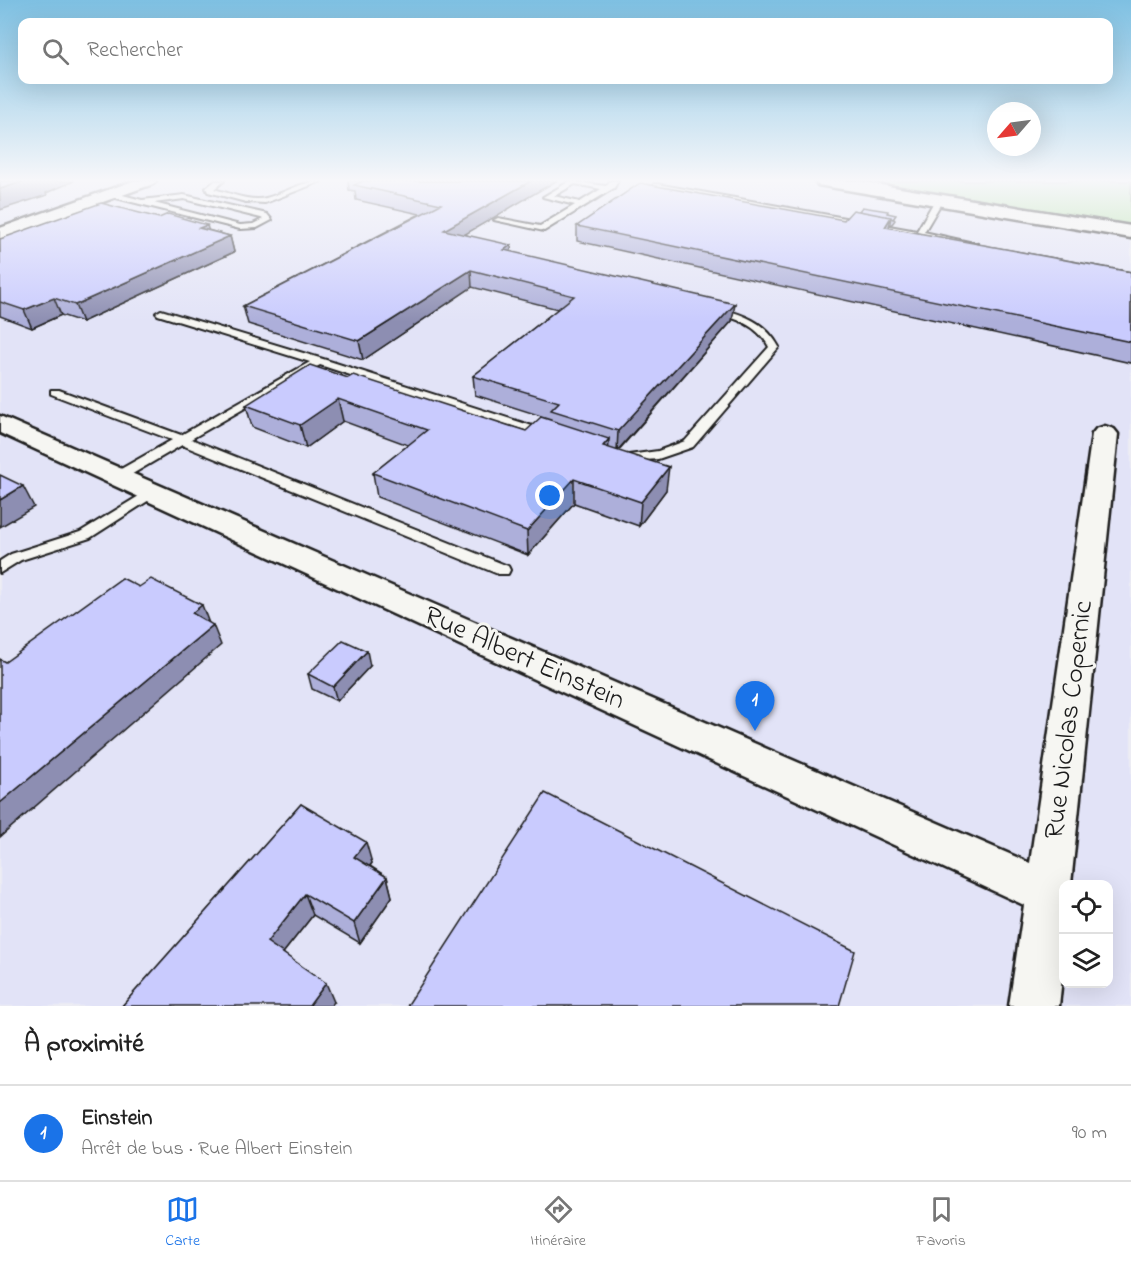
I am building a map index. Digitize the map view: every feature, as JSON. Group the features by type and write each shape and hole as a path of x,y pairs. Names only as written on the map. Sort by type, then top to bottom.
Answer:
{"street":[{"path":"0,234 17,228"},
{"path":"1107,228 1131,232"},
{"name":"Rue Albert Einstein","path":"0,424 1048,893"},
{"name":"Rue Nicolas Copernic","path":"1034,1006 1105,434"}],"lane":[{"path":"886,228 990,246"},
{"path":"919,234 923,228"},
{"path":"610,455 621,459 649,458 671,453 689,444 774,347 769,336 756,324 738,316 705,308"},
{"path":"161,312 554,437"},
{"path":"117,477 319,361"},
{"path":"55,392 182,440 502,570"},
{"path":"0,567 16,557 86,535 152,492"}],"shaded area":[{"path":"0,228 1075,228 1131,237 1131,1006 0,1006"}],"building":[{"path":"31,228 199,228 230,236 75,305 54,298 24,310 0,302 0,239"},
{"path":"395,228 448,228 444,230 511,245 504,250 735,304 618,431 551,410 559,402 473,376 574,296 471,270 359,341 243,306"},
{"path":"586,228 890,228 1131,272 1131,342"},
{"path":"310,365 348,378 353,375 526,431 541,417 609,439 603,446 669,467 641,502 574,479 527,531 373,473 427,430 338,399 300,425 246,405"},
{"path":"0,475 23,486 0,500"},
{"path":"122,578 139,587 151,579 202,605 192,613 213,625 0,803 0,659 5,662"},
{"path":"343,640 367,651 333,687 308,674"},
{"path":"545,793 855,951 839,1006 407,1006"},
{"path":"301,804 366,842 354,857 387,877 354,923 305,894 267,942 326,983 309,1006 122,1006"}],"place":[{"name":"Einstein","path":"755,731"}]}
